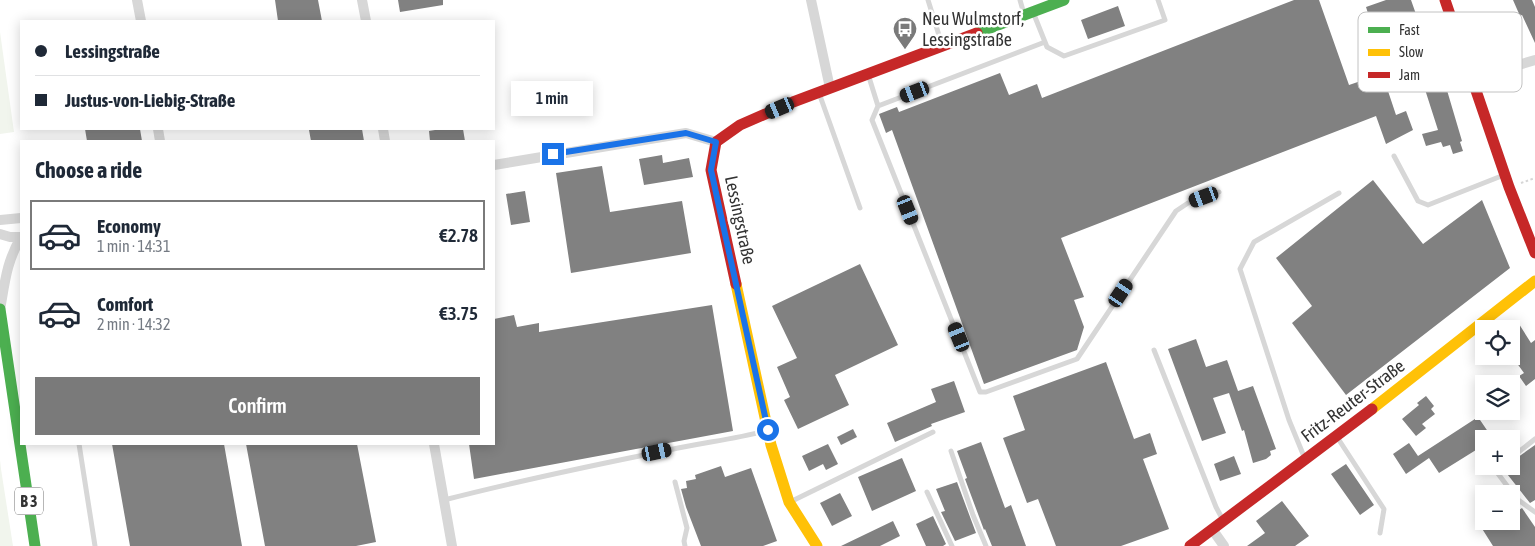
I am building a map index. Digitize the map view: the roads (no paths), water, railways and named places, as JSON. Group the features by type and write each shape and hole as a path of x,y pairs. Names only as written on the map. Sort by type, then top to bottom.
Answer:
{"street":[{"path":"137,0 141,20"},
{"path":"362,0 366,20"},
{"path":"811,0 830,88"},
{"path":"495,165 686,133 716,142 740,125 818,92 1064,0"},
{"path":"1445,0 1449,12"},
{"path":"1522,64 1535,60"},
{"path":"1476,92 1509,187 1535,253"},
{"name":"Lessingstraße","path":"716,142 711,170 768,430 789,502 815,545"},
{"path":"0,220 20,218"},
{"path":"0,234 20,237"},
{"path":"0,310 7,267 20,239"},
{"name":"Fritz-Reuter-Straße","path":"1190,546 1336,436 1535,281"},
{"name":"B 3","path":"0,310 20,445"},
{"name":"B 3","path":"20,445 35,546"},
{"path":"434,445 452,546"},
{"path":"1212,529 1224,546"}],"lane":[{"path":"928,0 942,46"},
{"path":"1020,0 1047,47 1064,56 1166,20 1158,0"},
{"path":"878,106 1045,42"},
{"path":"868,74 878,106 872,120 980,392 986,392 1077,359 1176,211 1188,203 1219,192"},
{"path":"818,92 860,208"},
{"path":"1394,156 1418,201 1428,205 1505,175"},
{"path":"1305,459 1289,420 1240,269 1254,242 1339,193"},
{"path":"1154,350 1216,507 1224,520"},
{"path":"444,500 592,466 738,438 768,430"},
{"path":"789,502 933,432"},
{"path":"1336,436 1384,509 1380,533"},
{"path":"1520,451 1535,439"},
{"path":"79,445 95,546"},
{"path":"951,450 973,515 986,546"},
{"path":"1499,475 1517,499 1535,512"},
{"path":"675,482 687,528 684,541 685,546"},
{"path":"927,492 952,546"}],"place":[{"name":"Neu Wulmstorf, Lessingstraße","path":"905,50"}]}
